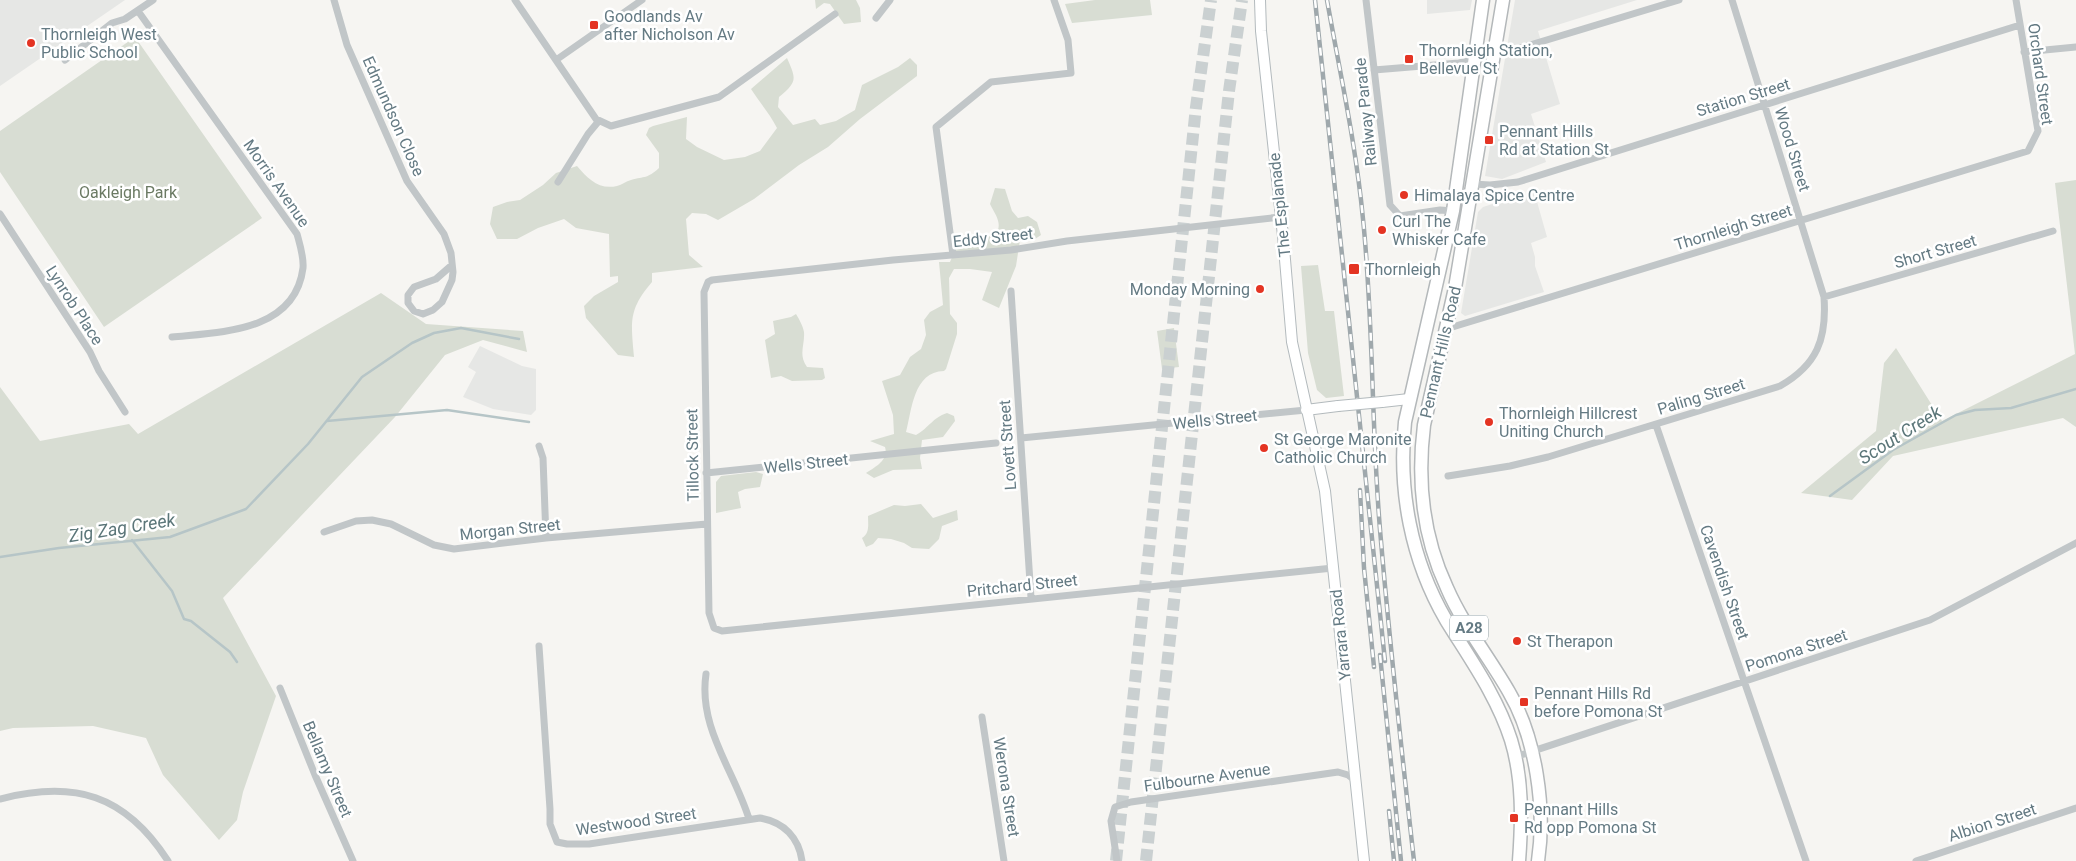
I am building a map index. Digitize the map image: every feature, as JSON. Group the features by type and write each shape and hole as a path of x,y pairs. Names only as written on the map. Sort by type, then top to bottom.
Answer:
{"highway":[{"name":"Pennant Hills Road","path":"1483,0 1452,211 1410,399 1402,448 1403,484 1415,544 1433,594 1496,702 1505,723 1515,757 1521,811 1519,861"},
{"name":"Pennant Hills Road","path":"1503,0 1473,184 1446,329 1429,397 1421,448 1421,482 1428,532 1446,587 1510,694 1521,716 1532,752 1540,819 1538,861"},
{"path":"1410,399 1419,396 1440,353"}],"main road":[{"name":"The Esplanade","path":"1260,0 1261,31 1292,342 1306,410"},
{"name":"Wells Street","path":"1306,410 1410,399"},
{"name":"Yarrara Road","path":"1306,410 1325,491 1364,861"}],"street":[{"path":"65,60 112,23 125,19 153,0"},
{"name":"Edmundson Close","path":"334,0 346,45 397,160 407,181 444,234 451,253 452,265 452,280 442,302 433,310 423,314 414,311 408,303 408,295 414,287 436,279 452,265"},
{"path":"516,0 598,122 611,126 719,97 836,14"},
{"path":"556,60 642,0"},
{"path":"876,18 890,0"},
{"path":"953,255 936,127 991,82 1071,73 1068,40 1054,0"},
{"name":"Railway Parade","path":"1366,0 1390,205 1400,216 1440,210 1452,211"},
{"path":"1374,70 1459,64 1494,56 1679,0"},
{"name":"Wood Street","path":"1732,0 1800,221"},
{"name":"Orchard Street","path":"2016,0 2038,131 2028,151"},
{"name":"Morris Avenue","path":"138,11 297,234 302,252 303,268 297,288 288,304 263,322 234,330 172,337"},
{"name":"Station Street","path":"1473,184 1490,185 1518,182 2020,25"},
{"path":"2024,52 2076,46"},
{"path":"558,182 588,134 598,122"},
{"name":"Thornleigh Street","path":"1446,329 2028,151"},
{"name":"Lynrob Place","path":"0,214 90,352 99,371 125,412"},
{"name":"Eddy Street","path":"708,282 720,278 1012,250 1077,240 1280,217"},
{"name":"Paling Street","path":"1448,476 1510,466 1548,457 1780,386 1794,378 1810,364 1818,349 1824,331 1824,298 1800,221"},
{"name":"Short Street","path":"1824,298 2053,231"},
{"name":"Tillock Street","path":"708,282 704,292 706,473 709,613 714,628"},
{"name":"Lovett Street","path":"1011,291 1030,598"},
{"name":"Wells Street","path":"1020,438 1306,410"},
{"name":"Cavendish Street","path":"1656,425 1806,861"},
{"name":"Wells Street","path":"706,473 996,443"},
{"path":"539,446 543,458 546,538"},
{"name":"Morgan Street","path":"324,532 356,521 372,520 391,524 442,548 454,549 546,538 707,524"},
{"name":"Pomona Street","path":"1515,757 1930,620 2076,543"},
{"name":"Pritchard Street","path":"714,628 722,631 1333,568"},
{"name":"Westwood Street","path":"540,646 550,824 557,842 589,844 749,819 768,819 784,828 796,839 802,861"},
{"path":"706,674 704,694 710,728 749,819"},
{"name":"Bellamy Street","path":"280,688 314,775 353,861"},
{"name":"Werona Street","path":"982,717 1004,861"},
{"name":"Fulbourne Avenue","path":"1117,861 1111,821 1115,807 1131,802 1338,772 1348,775 1356,781"},
{"path":"0,799 26,793 57,790 83,793 116,809 137,824 156,843 168,861"},
{"name":"Albion Street","path":"1916,861 2076,808"}],"shaded area":[{"name":"Thornleigh West Public School","path":"0,0 125,0 0,86"},
{"path":"1427,0 1472,0 1470,10 1427,14"},
{"path":"1515,0 1637,0 1538,31 1560,104 1531,114 1546,162 1502,179 1485,176"},
{"path":"1534,191 1547,237 1531,243 1535,257 1535,266 1544,292 1465,316 1461,313 1478,212 1483,207"},
{"path":"480,346 522,366 536,369 536,410 531,415 493,409 463,397 476,372 468,367"}],"green space":[{"path":"815,0 856,0 860,8 861,22 844,24 830,4 824,3 816,9"},
{"path":"1095,0 1150,0 1152,15 1072,23 1065,4"},
{"name":"Oakleigh Park","path":"135,37 262,218 104,327 0,172 0,131"},
{"path":"787,58 794,79 790,87 779,97 778,107 793,125 815,119 820,125 836,121 855,110 862,85 898,67 910,58 917,65 917,76 860,119 828,147 799,165 754,199 718,220 706,214 692,213 686,219 689,255 703,267 652,273 652,282 639,301 633,317 634,357 618,355 586,318 584,306 594,296 618,282 618,276 610,277 609,234 576,228 564,219 538,228 517,239 497,239 490,224 493,207 520,200 543,185 556,173 577,166 594,182 611,187 646,177 655,172 659,168 659,153 646,135 649,128 653,126 687,117 686,139 697,147 724,160 745,157 760,151 777,128 751,89"},
{"path":"2076,180 2076,427 2063,418 1893,456 1852,500 1801,493 1876,431 1884,363 1896,348 1942,421 2075,354 2055,183"},
{"path":"995,188 1005,189 1012,211 1018,218 1028,216 1037,222 1041,235 1032,241 1020,240 1016,266 999,308 982,300 992,272 954,269 949,278 950,314 957,323 957,334 946,369 934,373 920,385 912,403 906,432 916,435 938,417 947,413 954,416 955,421 943,437 922,440 920,458 922,469 893,470 874,478 866,473 880,463 886,452 885,447 870,441 894,434 893,415 882,381 900,375 910,357 921,349 926,335 924,320 930,312 943,305 939,262 950,262 958,243 984,236 994,236 997,232 999,224 997,216 990,204"},
{"path":"1318,265 1325,311 1334,311 1344,396 1326,398 1317,390 1308,353 1301,266"},
{"path":"381,293 426,324 523,331 527,352 483,340 445,355 395,417 223,598 276,696 243,792 237,820 219,840 163,775 146,738 93,726 13,728 0,731 0,387 40,441 129,424 138,434"},
{"path":"796,314 804,332 802,354 804,362 807,367 823,368 825,378 822,380 792,381 781,376 771,378 765,340 775,334 773,321"},
{"path":"1174,328 1179,367 1162,369 1157,331"},
{"path":"756,472 763,474 760,487 738,492 741,508 716,513 716,482 721,476"},
{"path":"921,504 933,518 957,510 958,520 942,526 939,539 929,549 912,548 891,539 878,538 873,544 866,547 862,538 867,531 868,516 894,505"}],"waterway":[{"name":"Zig Zag Creek","path":"0,557 59,548 170,537 246,509 308,444 362,377 412,343 434,333 461,328 519,339"},
{"name":"Scout Creek","path":"1830,496 1893,450 1956,415 1975,410 2011,408 2076,389"},
{"name":"Zig Zag Creek","path":"327,421 447,410 529,422"},
{"path":"132,540 172,591 184,619 191,621 230,652 237,662"}],"tunnel":[{"path":"1116,861 1196,107 1211,0"},
{"path":"1146,861 1229,91 1242,0"}],"railway":[{"path":"1315,0 1385,661"},
{"path":"1327,0 1352,136 1363,219 1367,259 1378,501 1392,661 1414,861"},
{"path":"1360,490 1364,568 1374,667"},
{"path":"1380,655 1401,861"},
{"path":"1389,811 1394,861"}],"place":[{"name":"Goodlands Av after Nicholson Av","path":"594,25"},
{"name":"Thornleigh West Public School","path":"31,43"},
{"name":"Thornleigh Station, Bellevue St","path":"1409,59"},
{"name":"Pennant Hills Rd at Station St","path":"1489,140"},
{"name":"Himalaya Spice Centre","path":"1404,195"},
{"name":"Curl The Whisker Cafe","path":"1382,230"},
{"name":"Thornleigh","path":"1354,269"},
{"name":"Monday Morning","path":"1260,289"},
{"name":"Thornleigh Hillcrest Uniting Church","path":"1489,422"},
{"name":"St George Maronite Catholic Church","path":"1264,448"},
{"name":"St Therapon","path":"1517,641"},
{"name":"Pennant Hills Rd before Pomona St","path":"1524,702"},
{"name":"Pennant Hills Rd opp Pomona St","path":"1514,818"}]}
